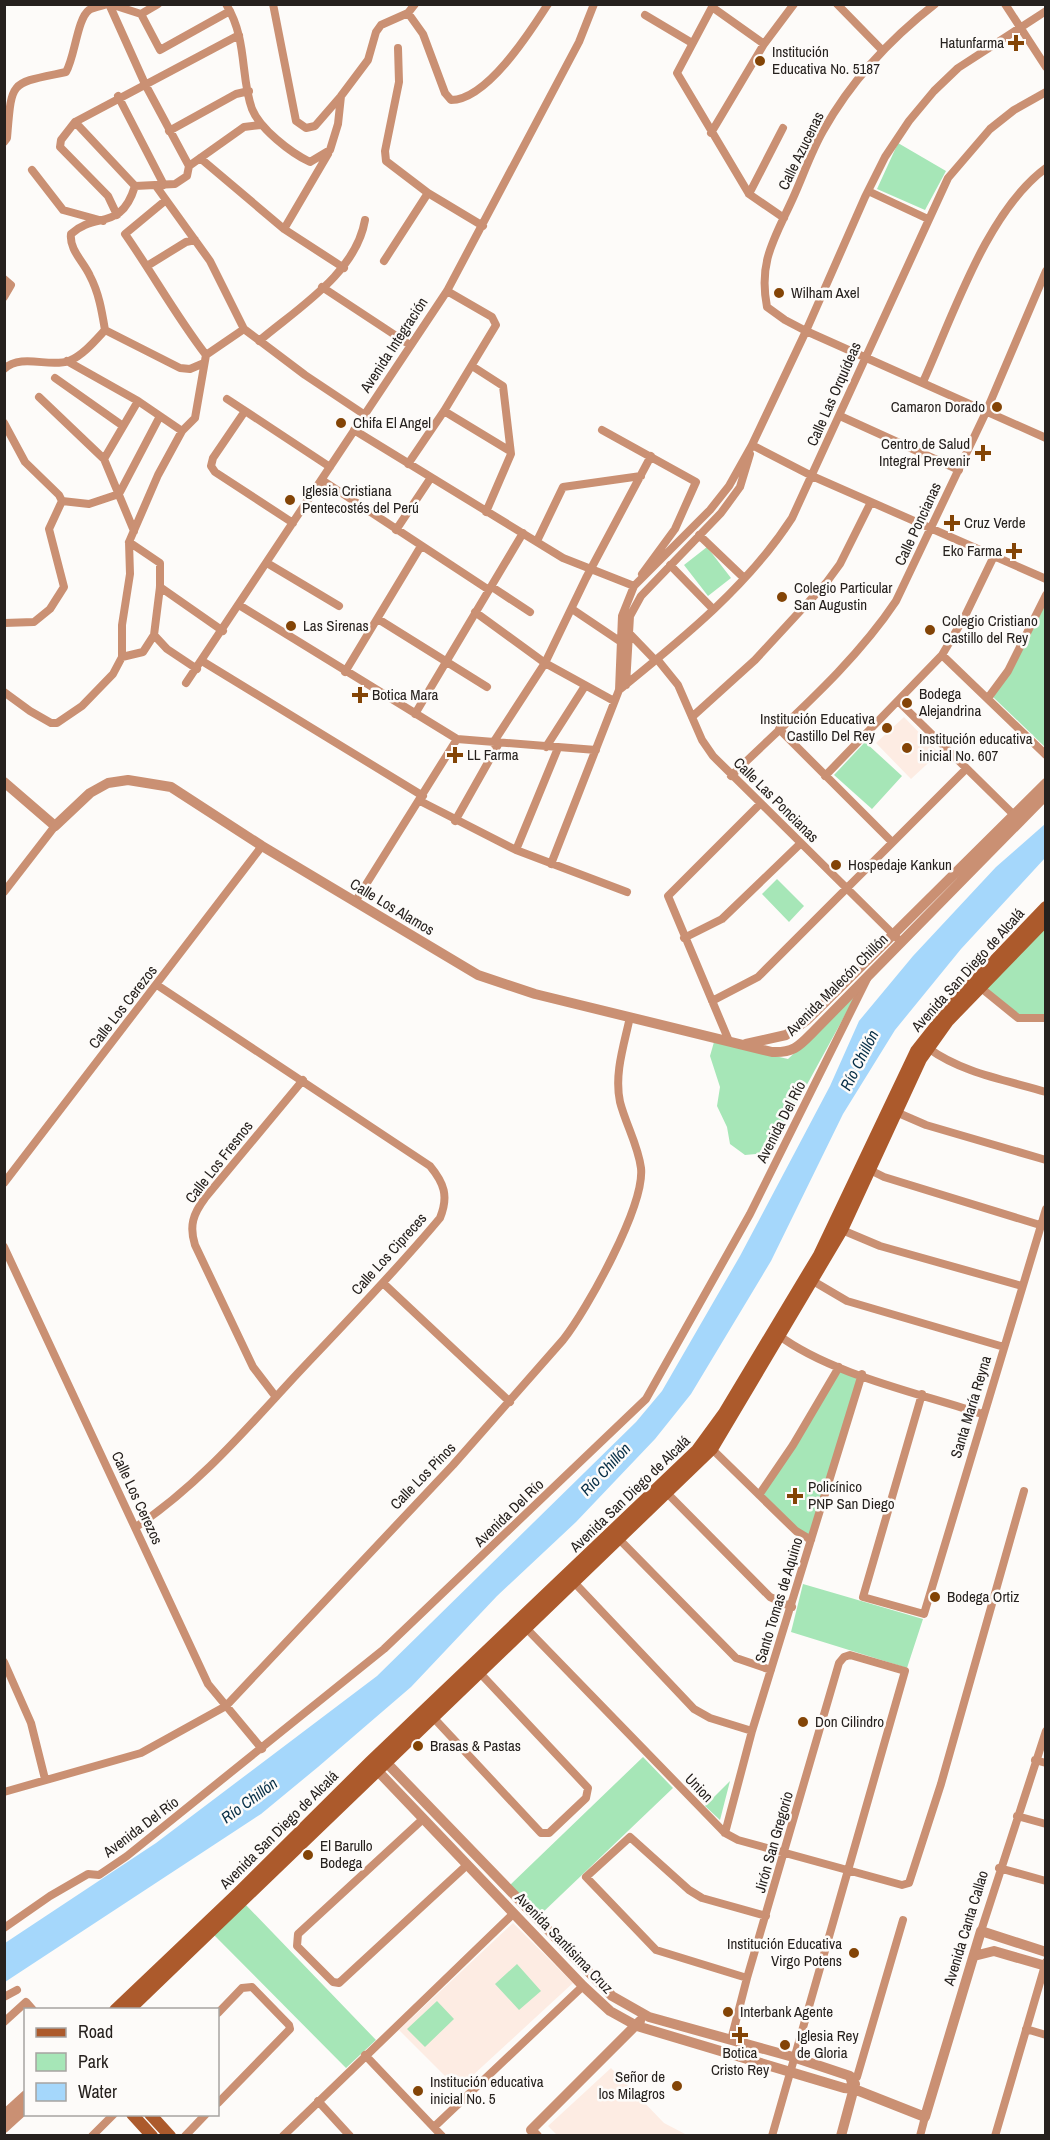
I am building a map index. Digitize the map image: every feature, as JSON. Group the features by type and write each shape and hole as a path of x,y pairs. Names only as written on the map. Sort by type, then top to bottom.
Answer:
{"main road":[{"name":"Avenida San Diego de Alcalá","path":"616,1536 667,1493 712,1449 819,1255 916,1051 953,1004 1046,907"},
{"name":"Avenida San Diego de Alcalá","path":"130,2005 378,1762 616,1536 709,1436 813,1281 842,1230 928,1048 948,1021 1046,920"},
{"name":"Avenida San Diego de Alcalá","path":"429,1713 479,1672 571,1579"},
{"path":"133,2116 152,2136"},
{"path":"151,2116 170,2136"}],"street":[{"path":"75,122 135,186 175,184 187,176 189,166 145,84 109,4"},
{"path":"4,142 7,138 11,98 15,87 27,80 66,72 72,62 82,20 89,10 109,4 141,14 160,50 228,8 239,35 252,109 261,124 293,153 310,162 330,150"},
{"path":"141,14 158,4"},
{"path":"273,4 296,121 306,128 315,126 369,60 376,32 381,25 408,12 415,4"},
{"path":"408,12 423,34 445,93 452,100 459,100 488,82 528,35 548,4"},
{"name":"Avenida Integración","path":"186,683 223,631 447,291 579,42 594,4"},
{"path":"711,133 764,44 794,4"},
{"path":"837,4 882,50"},
{"name":"Calle Azucenas","path":"806,331 767,307 764,290 764,263 823,132 839,105 882,50 935,4"},
{"path":"1005,4 1046,67"},
{"path":"764,44 712,7 678,75 749,194 784,218"},
{"path":"634,585 710,510 729,486 752,445 885,157 909,121 934,91 958,68 1046,11"},
{"path":"645,15 692,43"},
{"path":"117,215 108,196 60,147 61,140 75,122 101,109 118,96 239,35"},
{"path":"398,48 399,82 385,151 386,161 428,193 483,226"},
{"path":"169,131 236,94 249,91"},
{"name":"Calle Las Orquídeas","path":"623,687 713,609 780,537 812,476 948,178 970,150 1014,110 1046,92"},
{"path":"118,96 166,200 210,261 244,329 365,415"},
{"path":"284,229 330,150 339,124 341,96"},
{"path":"189,166 244,127 261,124"},
{"path":"749,194 783,128"},
{"path":"200,158 284,229 344,268"},
{"path":"923,382 984,246 1006,207 1046,168"},
{"path":"32,170 63,210 104,221"},
{"path":"105,330 102,306 91,276 70,242 71,234 77,228 117,215 130,202 135,186"},
{"path":"868,192 928,219"},
{"path":"384,261 428,193"},
{"path":"4,692 30,711 51,723 57,723 100,689 122,657 122,625 130,574 129,542 158,475 182,431 195,418 199,408 205,359 173,313 147,266 125,234 166,200"},
{"path":"260,342 344,268 362,238 365,220"},
{"path":"147,266 186,242 195,240"},
{"name":"Calle Poncianas","path":"731,776 879,626 896,601 986,412 1046,271"},
{"path":"4,279 11,285 4,297"},
{"path":"322,287 410,345"},
{"path":"408,464 444,411 496,323 492,317 476,306 447,291"},
{"path":"105,330 180,368 190,369 244,329"},
{"path":"67,362 87,349 105,330"},
{"path":"806,331 1046,438"},
{"path":"4,369 17,363 67,362 138,401 182,431"},
{"path":"472,366 503,386 510,451 486,512"},
{"path":"55,378 123,426"},
{"path":"39,397 104,459 134,531"},
{"path":"227,399 330,467"},
{"path":"104,459 138,401"},
{"path":"245,411 213,458 211,466 215,472 293,523"},
{"path":"444,411 510,451"},
{"path":"4,423 25,462 62,501 89,504 119,494 160,416"},
{"path":"840,416 959,470"},
{"path":"354,430 430,479 563,558 634,585"},
{"path":"602,430 695,480 697,484 675,529 634,585 622,612 623,687"},
{"path":"752,445 812,476 1046,579"},
{"path":"551,864 614,701 623,687 630,616 635,604 721,513 740,487 752,445"},
{"path":"455,820 496,743 545,663 651,456"},
{"path":"537,542 563,487 641,476"},
{"path":"396,530 430,479"},
{"path":"322,480 421,546 530,612"},
{"path":"4,623 34,622 50,609 64,587 49,529 62,501"},
{"path":"692,717 755,660 826,583 840,564 871,502"},
{"path":"416,714 523,533"},
{"path":"699,535 744,578"},
{"path":"122,657 142,652 154,635 160,587 159,562 129,542"},
{"path":"345,672 421,546"},
{"path":"825,777 942,655 965,616 994,556"},
{"path":"267,563 339,606"},
{"path":"670,565 713,609"},
{"path":"160,587 223,631"},
{"path":"988,698 1008,671 1046,595"},
{"path":"239,605 456,739 596,750"},
{"path":"572,609 621,642"},
{"path":"475,612 545,663 614,701"},
{"path":"378,619 487,687"},
{"name":"Calle Las Poncianas","path":"629,633 678,685 702,740 731,776 897,938"},
{"path":"154,635 167,649 197,669"},
{"path":"942,655 1046,755"},
{"path":"202,661 455,820 516,850 627,892"},
{"path":"546,747 585,686"},
{"path":"899,702 1014,815"},
{"path":"778,729 892,842"},
{"path":"355,902 421,799 456,739"},
{"path":"516,850 558,748"},
{"path":"712,1001 758,977 966,769"},
{"name":"Calle Los Alamos","path":"55,826 90,793 108,783 128,780 171,787 262,846 478,975 535,994 743,1045"},
{"path":"4,782 55,826 4,892"},
{"name":"Avenida Malecón Chillón","path":"743,1045 786,1053 797,1047 870,973 897,938 1046,783"},
{"name":"Avenida Malecón Chillón","path":"743,1045 786,1035 807,1020 897,938 1046,795"},
{"path":"729,1041 668,897 760,804"},
{"path":"684,938 722,919 801,843"},
{"name":"Calle Los Cerezos","path":"4,1183 262,846"},
{"name":"Avenida Del Río","path":"4,1928 50,1896 88,1874 99,1875 127,1856 384,1649 646,1399 750,1214 870,973"},
{"name":"Calle Los Cipreces","path":"136,1527 175,1499 215,1463 383,1282 440,1218 445,1206 446,1191 440,1178 430,1166 157,985"},
{"path":"981,988 1018,1018 1046,1018"},
{"name":"Calle Los Pinos","path":"4,1792 141,1753 225,1706 510,1402 579,1320 638,1199 641,1169 618,1088 618,1075 630,1017"},
{"path":"928,1048 951,1062 969,1069 1046,1092"},
{"name":"Calle Los Fresnos","path":"276,1397 254,1367 200,1255 191,1233 192,1220 205,1198 303,1080"},
{"path":"896,1112 926,1125 1046,1160"},
{"path":"870,1170 884,1177 1040,1225"},
{"name":"Santa María Reyna","path":"922,1394 863,1597 924,1614 982,1414 1046,1209"},
{"path":"842,1230 880,1246 1022,1286"},
{"name":"Calle Los Cerezos","path":"4,1247 208,1684 262,1749"},
{"path":"813,1281 847,1301 1004,1347"},
{"path":"383,1282 510,1402"},
{"path":"776,1334 804,1353 839,1367 982,1414"},
{"path":"759,1495 839,1367"},
{"name":"Santo Tomas de Aquino","path":"725,1833 752,1731 792,1607 861,1374"},
{"path":"712,1449 796,1532 811,1540"},
{"name":"Union","path":"525,1627 725,1833 784,1855 902,1885 909,1884 919,1857 1024,1491"},
{"path":"667,1493 770,1597 792,1607"},
{"path":"616,1536 736,1658 771,1670"},
{"path":"571,1579 694,1709 710,1718 752,1731"},
{"name":"Jirón San Gregorio","path":"731,2040 747,1977 839,1663 847,1656 905,1671 846,1872"},
{"path":"4,1662 31,1723 45,1779"},
{"path":"429,1713 541,1833 549,1833 586,1798 588,1788 479,1672"},
{"name":"Avenida Canta Callao","path":"920,2136 999,1868 1046,1731"},
{"path":"1035,1760 1046,1763"},
{"name":"Avenida Santísima Cruz","path":"378,1762 423,1819 610,2012 637,2026 844,2088 855,2083"},
{"name":"Avenida Santísima Cruz","path":"378,1762 612,1996 644,2014 793,2056 850,2076 855,2083 925,2116"},
{"path":"1017,1816 1046,1824"},
{"path":"423,1819 298,1934 297,1946 333,1982 339,1983 467,1865"},
{"path":"747,1977 656,1950 587,1881 589,1873 630,1836 689,1890 702,1898 766,1916"},
{"path":"999,1868 1046,1881"},
{"path":"772,2136 846,1872"},
{"path":"283,2136 513,1914"},
{"path":"841,2136 903,1920"},
{"path":"981,1931 1046,1952"},
{"path":"974,1956 994,1951 1045,1964 995,2136"},
{"path":"434,2127 583,1986"},
{"path":"219,2012 242,1988 252,1987 290,2025 290,2029 219,2102"},
{"path":"4,1997 17,1990"},
{"path":"4,2022 26,2002 31,2008"},
{"path":"531,2134 637,2026 644,2014"},
{"path":"1026,2029 1046,2035"},
{"path":"365,2055 441,2136"},
{"path":"4,2115 24,2097"},
{"path":"318,2101 350,2136"},
{"path":"4,2128 24,2110"},
{"path":"92,2136 113,2116"},
{"path":"185,2136 205,2116"}],"shaded area":[{"name":"Institución educativa inicial No. 607","path":"904,717 939,753 911,779 876,743"},
{"path":"513,1923 573,1983 458,2089 399,2030"},
{"path":"611,2068 664,2123 687,2135 557,2135 548,2126"}],"green space":[{"path":"898,143 946,171 925,210 877,189"},
{"path":"707,547 731,578 708,596 684,565"},
{"path":"1045,603 1045,747 993,697"},
{"path":"865,742 902,776 872,809 834,775"},
{"path":"777,879 804,906 789,922 762,894"},
{"path":"1045,925 1045,1016 1020,1016 985,989"},
{"path":"856,995 775,1143 766,1153 745,1155 730,1144 727,1127 717,1106 720,1087 710,1056 714,1042 788,1059"},
{"path":"840,1371 858,1376 809,1536 797,1528 762,1495"},
{"path":"803,1584 923,1619 907,1668 791,1632"},
{"path":"643,1757 673,1788 539,1916 510,1885"},
{"path":"730,1781 720,1820 705,1806"},
{"path":"245,1904 376,2040 346,2068 213,1934"},
{"path":"517,1964 541,1991 519,2010 495,1984"},
{"path":"437,2001 454,2019 425,2047 407,2029"}],"water":[{"name":"Río Chillón","path":"1045,824 1045,858 961,949 895,1030 843,1114 771,1261 691,1394 655,1439 576,1522 497,1596 411,1687 318,1767 261,1814 5,1982 5,1943 156,1843 377,1676 636,1422 662,1391 740,1256 830,1086 859,1021 913,956 996,867"}],"place":[{"name":"Hatunfarma","path":"1016,43"},
{"name":"Institución Educativa No. 5187","path":"760,61"},
{"name":"Wilham Axel","path":"779,293"},
{"name":"Camaron Dorado","path":"997,407"},
{"name":"Chifa El Angel","path":"341,423"},
{"name":"Centro de Salud Integral Prevenir","path":"983,453"},
{"name":"Iglesia Cristiana Pentecostés del Perú","path":"290,500"},
{"name":"Cruz Verde","path":"952,523"},
{"name":"Eko Farma","path":"1014,551"},
{"name":"Colegio Particular San Augustin","path":"782,597"},
{"name":"Las Sirenas","path":"291,626"},
{"name":"Colegio Cristiano Castillo del Rey","path":"930,630"},
{"name":"Botica Mara","path":"360,695"},
{"name":"Bodega Alejandrina","path":"907,703"},
{"name":"Institución Educativa Castillo Del Rey","path":"887,728"},
{"name":"Institución educativa inicial No. 607","path":"907,748"},
{"name":"LL Farma","path":"455,755"},
{"name":"Hospedaje Kankun","path":"836,865"},
{"name":"Policínico PNP San Diego","path":"795,1496"},
{"name":"Bodega Ortiz","path":"935,1597"},
{"name":"Don Cilindro","path":"803,1722"},
{"name":"Brasas & Pastas","path":"418,1746"},
{"name":"El Barullo Bodega","path":"308,1855"},
{"name":"Institución Educativa Virgo Potens","path":"854,1953"},
{"name":"Interbank Agente","path":"728,2012"},
{"name":"Botica Cristo Rey","path":"740,2035"},
{"name":"Iglesia Rey de Gloria","path":"785,2045"},
{"name":"Señor de los Milagros","path":"677,2086"},
{"name":"Institución educativa inicial No. 5","path":"418,2091"}]}
